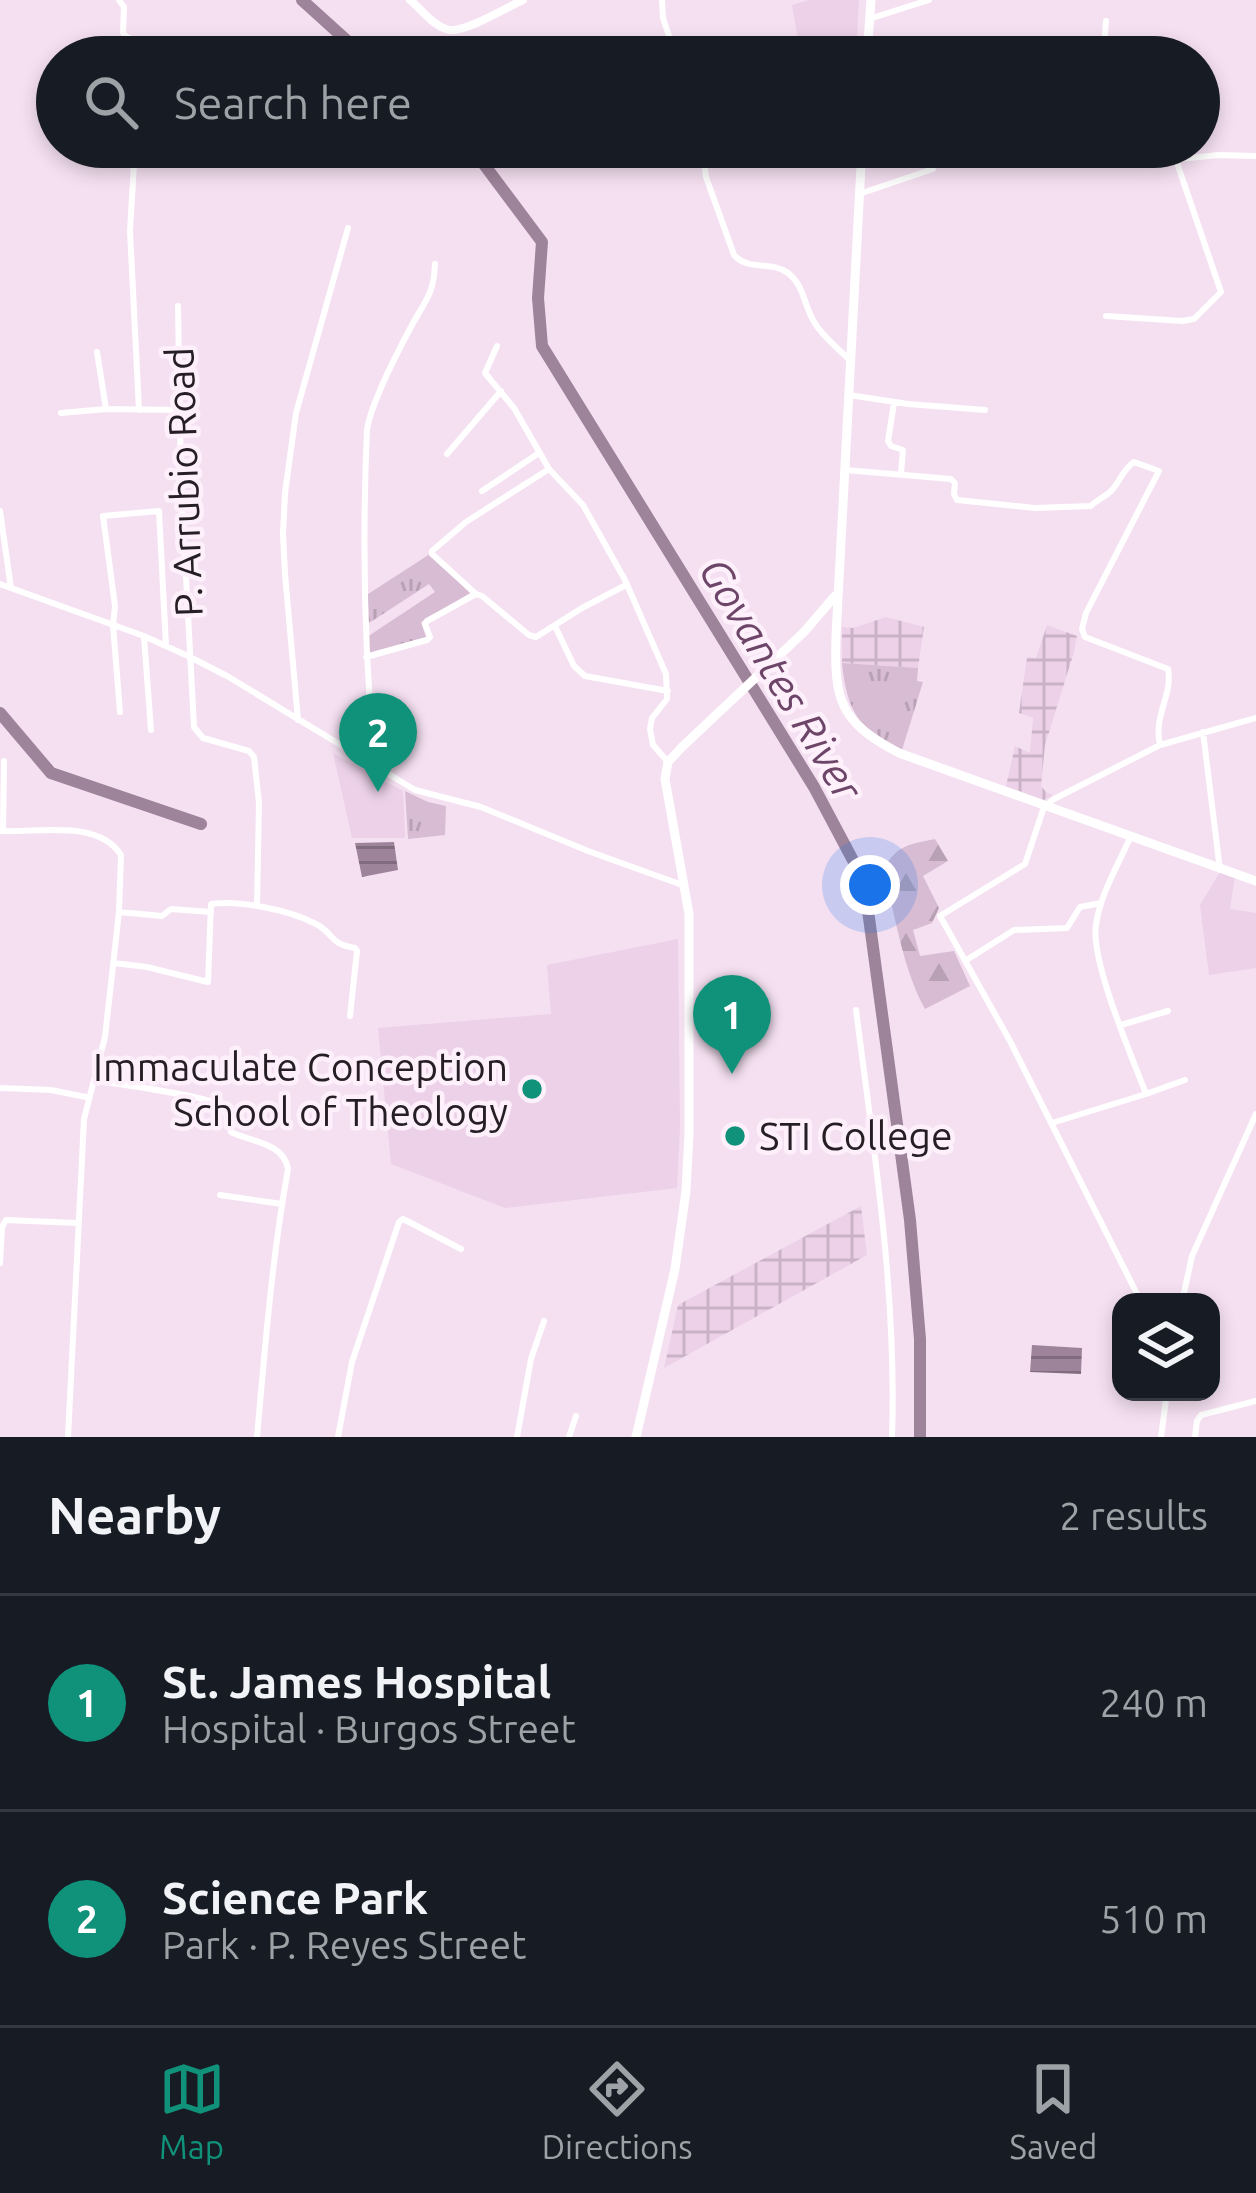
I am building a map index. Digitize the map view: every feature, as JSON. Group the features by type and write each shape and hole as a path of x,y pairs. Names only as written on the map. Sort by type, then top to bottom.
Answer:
{"main road":[{"path":"868,36 871,0"},
{"path":"861,168 837,592 835,671 847,713 873,740 899,753 1256,881"},
{"path":"636,1437 675,1269 686,1191 690,941 665,779 668,762 814,622 837,592"},
{"path":"814,622 827,626 836,636"}],"street":[{"path":"118,0 124,5 126,36"},
{"path":"410,0 451,30 523,0"},
{"path":"662,0 668,36"},
{"path":"869,20 929,0"},
{"path":"1105,36 1106,21"},
{"path":"1220,154 1256,156"},
{"path":"134,168 130,231 139,410"},
{"path":"705,168 734,255 744,264 773,266 791,275 815,324 851,361"},
{"path":"1106,316 1195,319 1221,292 1179,168"},
{"path":"860,194 933,169"},
{"path":"298,720 285,574 285,493 296,413 348,228"},
{"path":"375,766 362,557 368,424 402,344 432,292 435,264"},
{"name":"P. Arrubio Road","path":"178,306 190,694 195,731 202,738 249,751 254,757 260,803 257,906"},
{"path":"497,346 485,372 514,408 549,469 583,506 627,585 662,663 667,699 652,718 650,729 653,746 668,762"},
{"path":"97,352 106,409"},
{"path":"447,454 501,391"},
{"path":"849,395 985,410"},
{"path":"894,403 888,440 903,451 901,473"},
{"path":"61,413 181,410"},
{"path":"482,491 539,453"},
{"path":"845,470 951,479 957,500 1035,508 1091,506 1111,492 1134,462 1160,472 1082,629 1085,637 1170,671 1157,722 1160,745"},
{"path":"549,469 495,501 432,554 532,637 627,585"},
{"path":"0,511 11,588"},
{"path":"120,712 114,599 103,516 159,511 166,646"},
{"path":"0,584 190,657 424,794 481,807 685,886"},
{"path":"366,657 427,640 427,621 476,594"},
{"path":"555,626 574,667 585,676 668,691"},
{"path":"144,636 151,730"},
{"path":"1137,1293 940,914 1027,862 1044,807 1066,792 1160,745 1256,718"},
{"path":"1203,732 1220,870"},
{"path":"4,760 2,831 87,831 118,848 121,855 105,1037 87,1097 68,1437"},
{"path":"1130,838 1102,903 1095,938 1112,1003 1146,1094"},
{"path":"965,962 1014,930 1067,928 1080,907 1102,903"},
{"path":"114,963 208,982 211,904 257,906 312,922 335,943 355,948 350,1016"},
{"path":"119,912 162,916 171,910 211,912"},
{"path":"856,1010 892,1327 892,1437"},
{"path":"1121,1025 1168,1011"},
{"path":"94,1080 220,1104 231,1132 285,1155 288,1169 268,1300 257,1437"},
{"path":"1052,1123 1185,1080"},
{"path":"0,1088 87,1097"},
{"path":"1184,1293 1192,1256 1256,1114"},
{"path":"220,1195 282,1204"},
{"path":"338,1437 358,1341 399,1222 403,1219 461,1249"},
{"path":"0,1263 6,1220 79,1223"},
{"path":"517,1437 544,1321"},
{"path":"1161,1437 1166,1401"},
{"path":"1196,1437 1202,1415 1256,1401"},
{"path":"569,1437 576,1416"}],"shaded area":[{"path":"809,0 859,0 857,36 797,36 792,5"},
{"path":"886,617 924,627 918,668 842,663 842,627"},
{"path":"1047,625 1077,636 1045,745 1041,786 1053,795 1044,800 1006,786 1015,746 1030,753 1033,718 1019,713 1027,657 1036,658"},
{"path":"333,753 403,791 405,838 352,838"},
{"path":"394,842 398,870 362,877 355,843"},
{"path":"1220,872 1235,876 1230,909 1256,913 1256,968 1209,975 1200,905"},
{"name":"Immaculate Conception School of Theology","path":"678,939 677,1188 505,1208 391,1164 378,1028 551,1014 547,965"},
{"path":"861,1206 867,1255 664,1368 678,1305"},
{"path":"1032,1345 1082,1348 1081,1374 1030,1372"}],"green space":[{"path":"430,554 470,593 421,622 426,637 368,653 367,637 435,592 429,584 366,625 365,596"},
{"path":"842,663 918,668 917,681 923,682 902,750 857,717"},
{"path":"405,791 446,806 445,835 408,839"},
{"path":"935,839 948,861 923,876 939,908 932,923 913,930 920,956 954,951 970,986 925,1009 905,959 883,870 904,847"}],"waterway":[{"name":"Govantes River","path":"302,0 342,36"},
{"name":"Govantes River","path":"487,168 542,242 538,298 542,346 814,787 864,881 910,1220 920,1339 920,1437"},
{"path":"0,713 51,773 201,824"}],"place":[{"name":"Science Park","path":"378,792"},
{"name":"St. James Hospital","path":"732,1074"},
{"name":"Immaculate Conception School of Theology","path":"532,1089"},
{"name":"STI College","path":"735,1136"}]}
